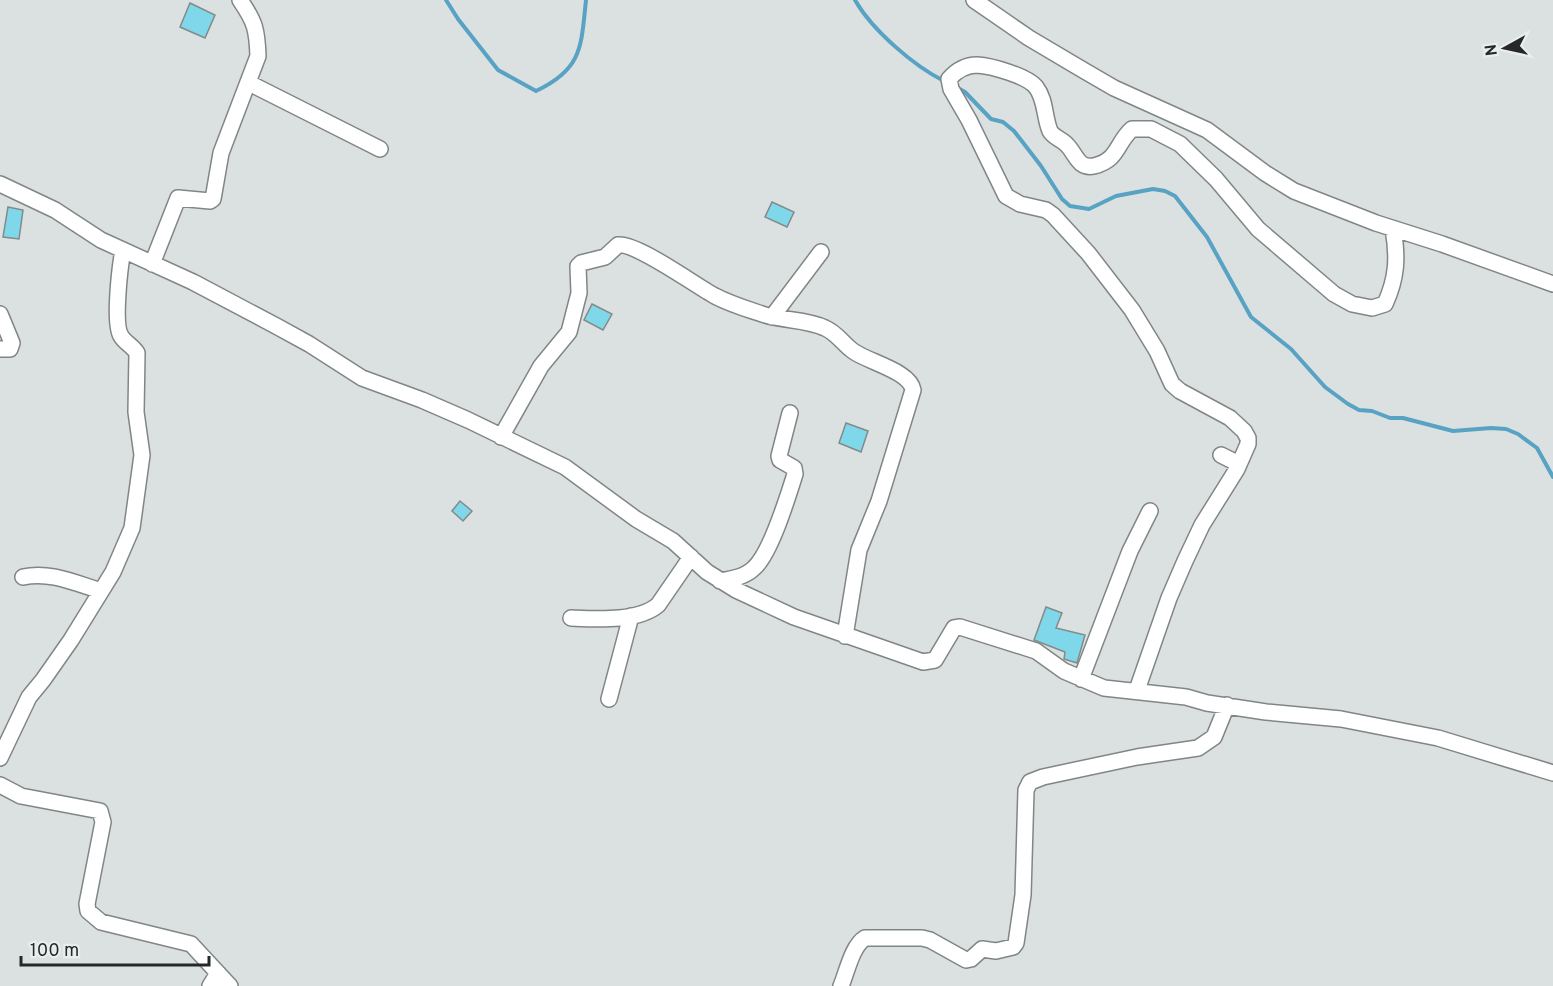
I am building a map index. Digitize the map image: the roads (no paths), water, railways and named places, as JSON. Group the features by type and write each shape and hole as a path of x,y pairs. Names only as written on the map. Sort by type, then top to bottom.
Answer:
{"street":[{"path":"152,264 178,198 212,200 221,153 258,56 254,21 240,0"},
{"path":"974,0 1029,38 1114,88 1207,130 1265,173 1294,191 1393,229 1553,284"},
{"path":"1137,690 1169,597 1185,561 1239,464 1248,443 1244,431 1230,417 1180,392 1172,384 1157,351 1132,310 1088,253 1050,212 1020,204 1003,192 969,120 951,89 949,80 961,70 978,65 1031,81 1041,97 1051,133 1067,144 1080,163 1087,166 1100,164 1112,157 1118,152 1124,137 1132,129 1151,129 1180,144 1216,179 1258,229 1334,294 1352,304 1372,308 1385,304 1393,287 1397,269 1393,229"},
{"path":"249,83 380,149"},
{"path":"0,184 56,210 101,240 193,282 278,327 373,383 422,400 527,447 565,467 636,519 673,541 720,581 774,609 845,636 923,662 935,660 954,628 960,627 1036,651 1064,671 1104,688 1137,690 1266,712 1341,719 1438,738 1553,773"},
{"path":"501,437 541,366 569,332 579,293 579,265 605,257 618,245 626,245 674,269 716,296 772,317 802,321 835,333 860,356 891,369 912,386 911,398 879,501 859,550 845,636"},
{"path":"0,758 29,697 60,656 113,572 132,528 142,455 136,412 137,353 121,337 118,325 119,273 123,250"},
{"path":"772,317 821,252"},
{"path":"0,314 12,343 10,349 0,349"},
{"path":"720,581 743,575 754,568 780,521 795,474 794,468 780,460 779,456 790,413"},
{"path":"1221,455 1239,464"},
{"path":"1081,679 1130,550 1150,511"},
{"path":"571,618 598,619 630,616 653,609 691,557"},
{"path":"23,577 37,574 50,576 101,591"},
{"path":"609,699 630,616"},
{"path":"841,986 855,950 861,940 866,938 930,939 966,960 971,959 982,949 996,951 1013,947 1016,943 1021,915 1026,790 1030,782 1043,777 1137,757 1198,748 1214,737 1227,705"},
{"path":"0,785 21,796 100,811 102,829 87,904 88,911 101,922 191,944 214,979 230,986"}],"waterway":[{"path":"446,0 498,70 536,91 551,83 571,65 577,54 583,31 586,0"},
{"path":"855,0 872,23 907,57 944,81"},
{"path":"956,87 965,92 991,119 1003,122 1014,131 1041,166 1062,199 1070,206 1089,209 1116,196 1153,189 1175,196 1207,237 1251,317 1291,349 1325,387 1348,404 1359,410 1372,411 1390,418 1403,418 1453,431 1506,429 1518,434 1537,448 1553,477"}]}
